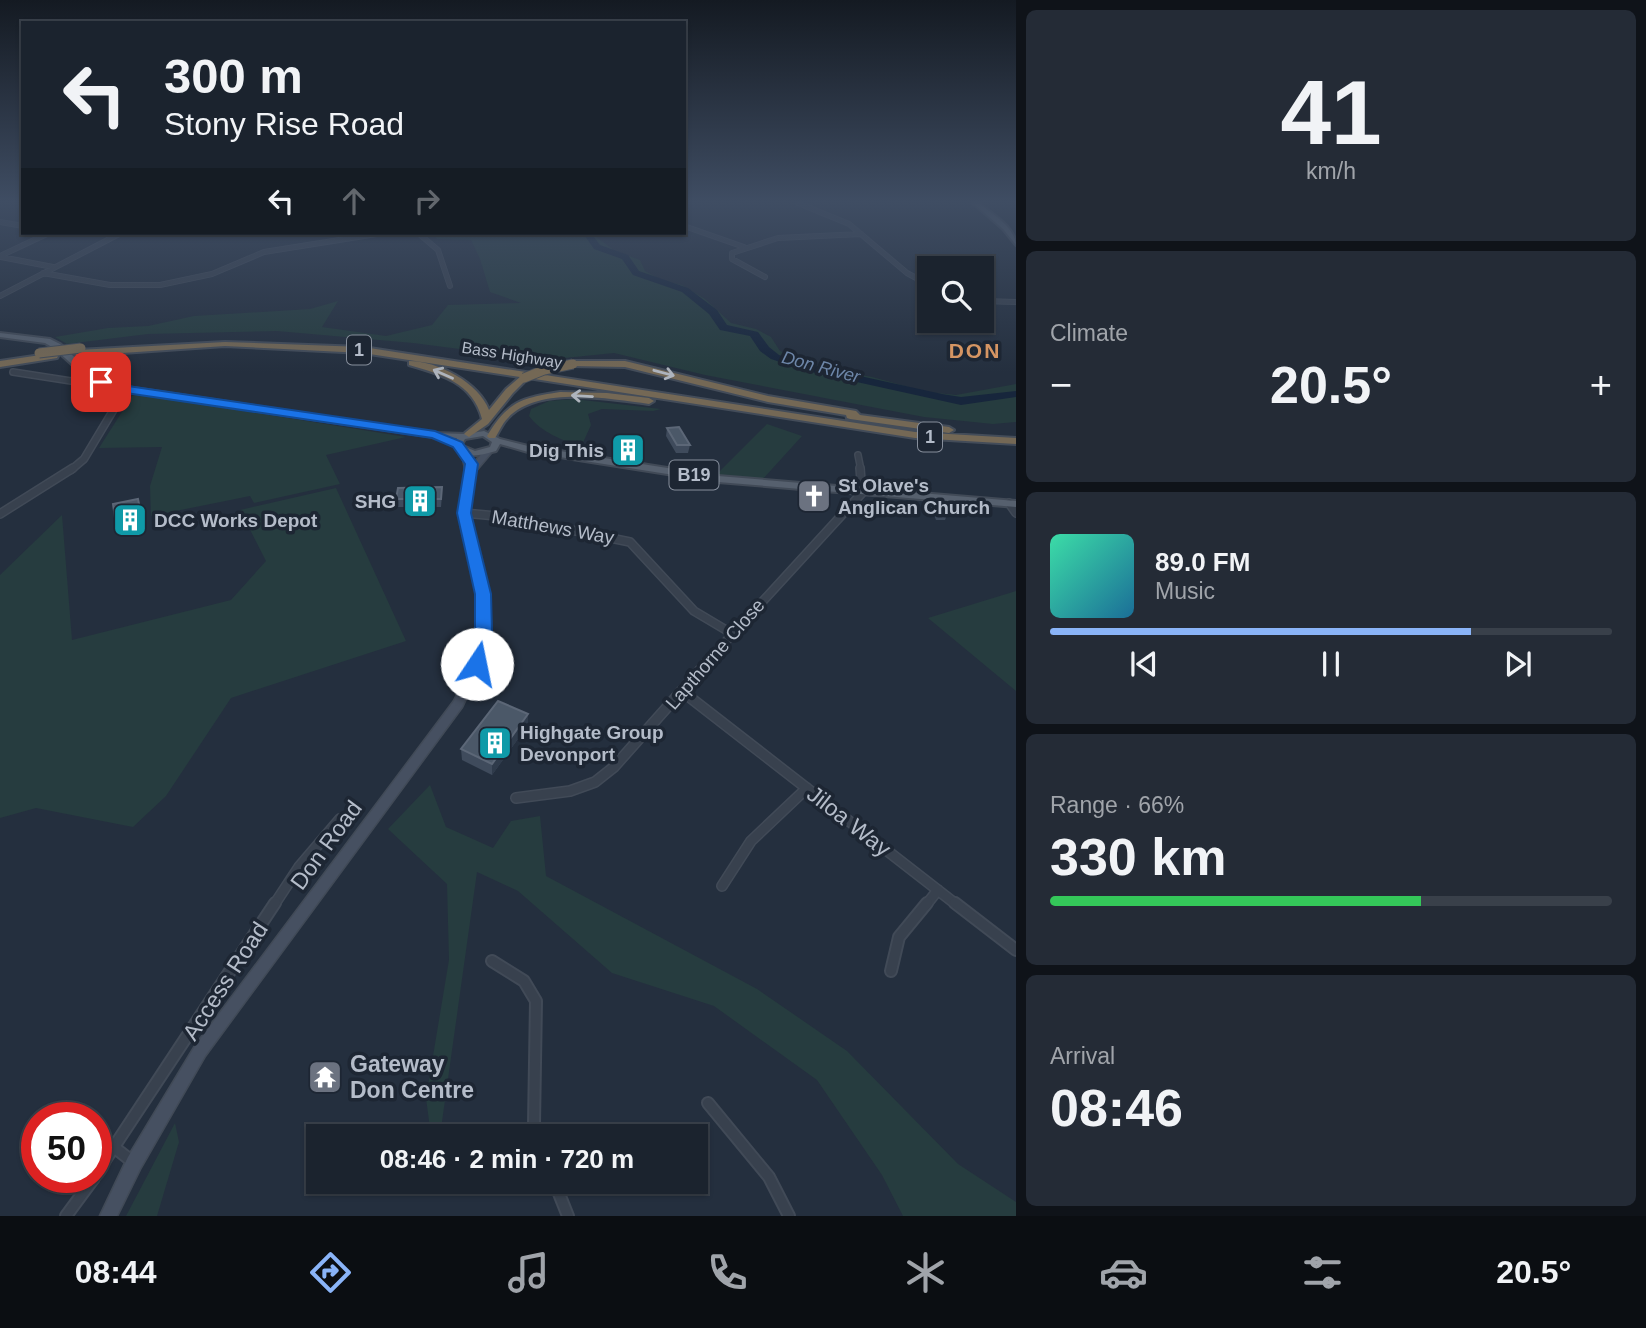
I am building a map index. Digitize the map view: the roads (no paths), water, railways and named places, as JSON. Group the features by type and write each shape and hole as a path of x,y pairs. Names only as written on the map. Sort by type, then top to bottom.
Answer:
{"highway":[{"name":"Bass Highway","path":"0,361 39,353 233,340 315,341 364,345 932,428 1016,433"},
{"name":"Bass Highway","path":"0,361 54,356 80,350 183,345 258,344 396,354 915,435 1016,441"},
{"path":"258,344 379,356 421,365 446,374 475,392 485,405 487,419"},
{"path":"467,435 487,419 513,386 524,378 544,370 573,364 625,364 768,399 932,428"},
{"path":"492,445 501,416 514,407 536,399 566,395 689,404 844,424"}],"main road":[{"name":"B19","path":"0,335 47,341 65,353 91,377 126,389 435,435 484,433 492,445"},
{"name":"B19","path":"435,435 474,454 492,445 718,479 1012,504"},
{"path":"461,448 467,435"},
{"name":"Don Road","path":"470,475 492,445"},
{"name":"Don Road","path":"108,1216 134,1163 200,1051 468,687 477,664 484,632 483,594 464,513 471,464 461,448"}],"street":[{"path":"18,260 53,267"},
{"path":"0,296 68,260"},
{"path":"43,272 110,285 160,285 212,274 246,260"},
{"path":"442,260 450,286"},
{"path":"733,260 765,276"},
{"path":"891,260 917,279"},
{"path":"994,301 1016,302"},
{"path":"13,372 71,381 91,377"},
{"path":"0,513 34,495 84,459 126,389"},
{"path":"858,455 862,492"},
{"name":"Lapthorne Close","path":"516,798 570,791 595,782 614,767 683,692 731,633 862,492"},
{"path":"1012,504 1016,513"},
{"name":"Matthews Way","path":"464,513 507,517 630,542 694,611 731,633"},
{"name":"Jiloa Way","path":"683,692 1016,950"},
{"path":"722,886 751,841 807,788"},
{"name":"Access Road","path":"112,1153 299,867 340,819"},
{"path":"891,971 899,937 938,890"},
{"path":"492,961 521,975 531,988 536,1001 534,1124"},
{"path":"708,1103 772,1181 789,1216"},
{"path":"116,1148 134,1163"},
{"name":"Access Road","path":"66,1216 83,1193"},
{"path":"559,1194 568,1216"}],"waterway":[{"name":"Don River","path":"627,260 636,273 685,290 713,312 724,328 754,334 764,349 775,357 807,368 961,401 1016,394"}],"place":[{"name":"Dig This","path":"628,450"},
{"name":"St Olave's Anglican Church","path":"814,496"},
{"name":"SHG","path":"420,501"},
{"name":"DCC Works Depot","path":"130,520"},
{"name":"Highgate Group Devonport","path":"495,743"},
{"name":"Gateway Don Centre","path":"325,1077"}],"district":[{"name":"DON","path":"975,350"}]}
